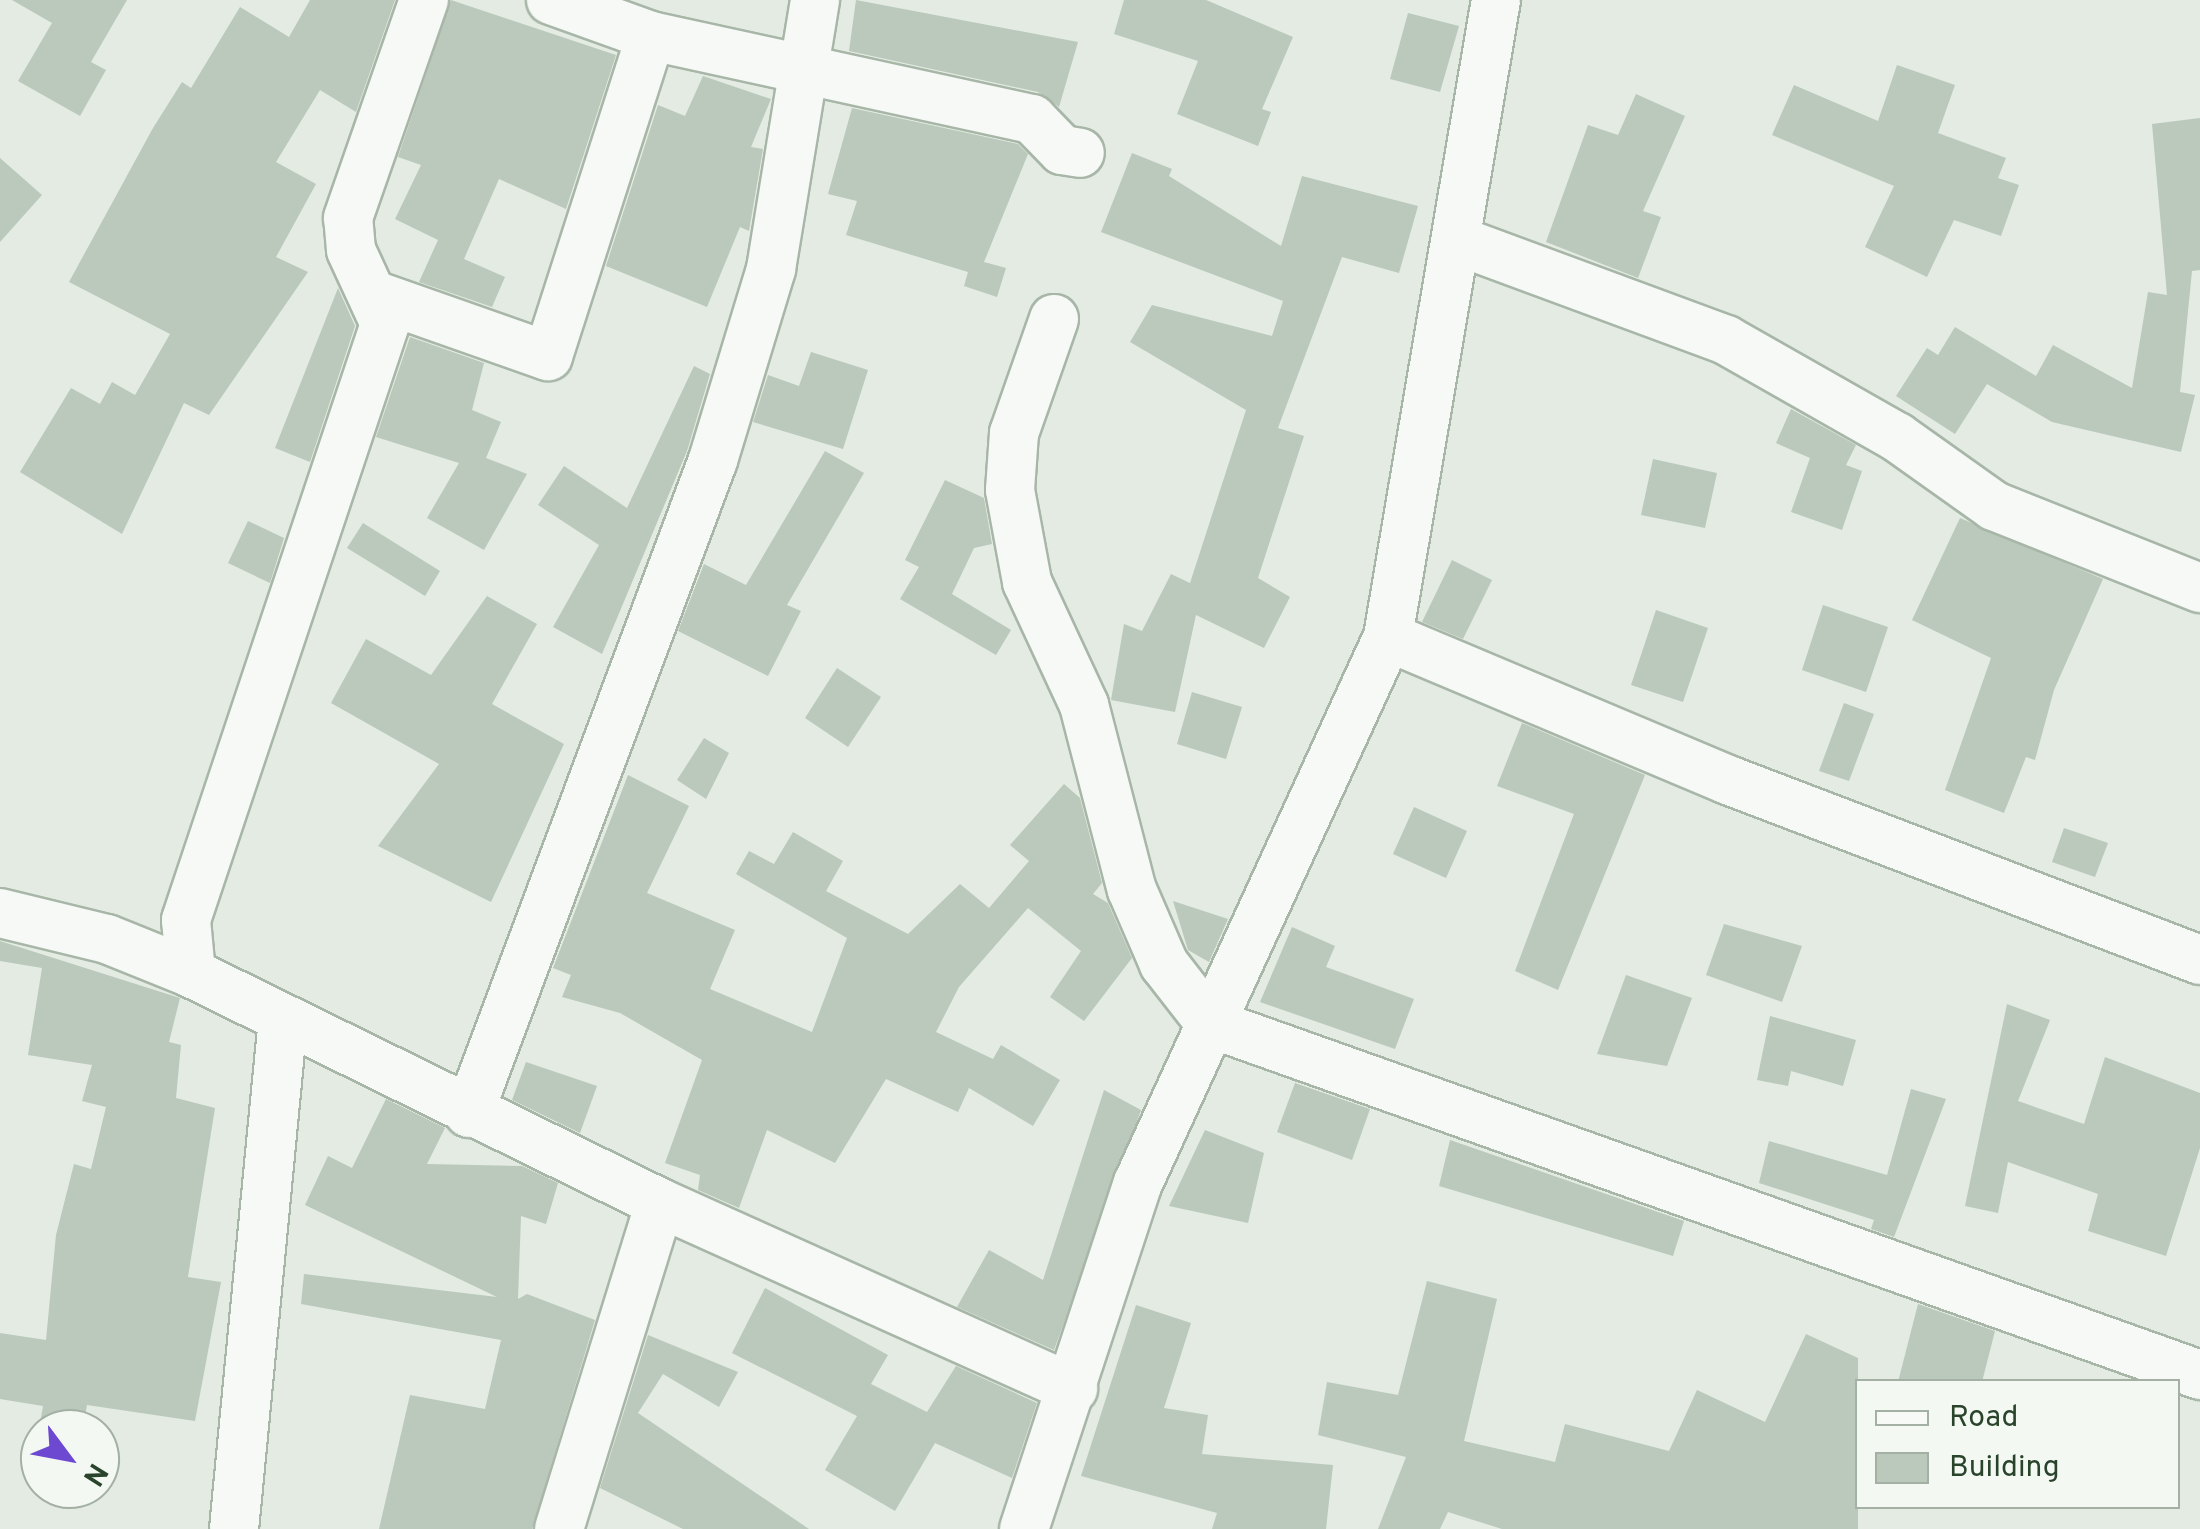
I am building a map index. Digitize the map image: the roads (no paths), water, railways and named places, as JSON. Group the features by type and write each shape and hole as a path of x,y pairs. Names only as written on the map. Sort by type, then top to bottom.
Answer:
{"street":[{"path":"191,973 186,920 372,376 385,324 380,297 351,250 348,218 424,0"},
{"path":"551,0 650,36 1032,119 1062,150 1080,153"},
{"path":"469,1113 713,460 771,270 815,0"},
{"path":"1024,1529 1138,1183 1388,637 1496,0"},
{"path":"380,297 548,356 650,36"},
{"path":"1456,240 1726,340 1897,437 1994,506 2200,588"},
{"path":"1054,318 1014,433 1010,490 1027,582 1084,705 1132,890 1164,964 1210,1023 2200,1375"},
{"path":"1388,637 1728,780 2200,960"},
{"path":"0,913 107,939 191,973 469,1113 1073,1389"},
{"path":"107,939 186,920"},
{"path":"234,1529 282,1019"},
{"path":"559,1529 660,1203"}]}
